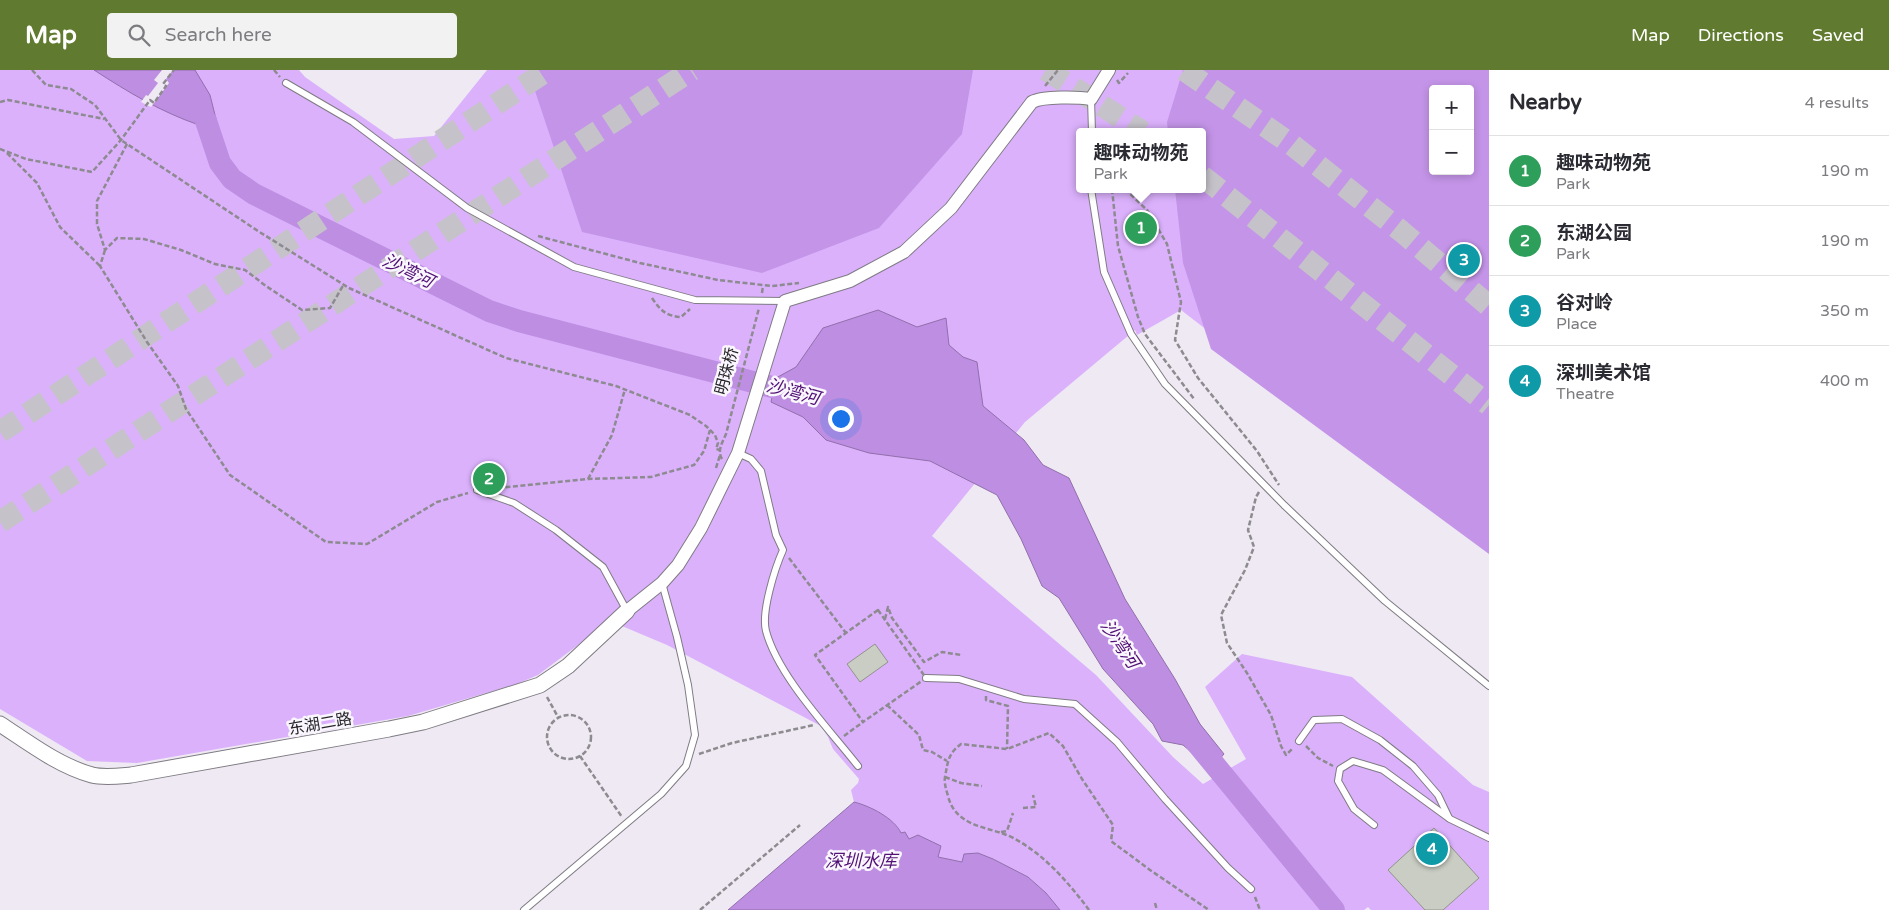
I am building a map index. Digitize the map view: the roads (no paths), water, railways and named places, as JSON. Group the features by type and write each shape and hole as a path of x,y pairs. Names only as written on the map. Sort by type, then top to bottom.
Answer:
{"street":[{"path":"627,610 662,583 678,565 701,528 738,453 785,301 850,281 904,252 951,208 1032,102 1045,98 1091,99 1109,70"},
{"name":"东湖二路","path":"0,724 56,760 93,775 114,776 141,773 423,722 540,684 568,666 627,610"}],"lane":[{"path":"286,83 353,122 467,208 574,266 697,300 785,301"},
{"path":"1091,99 1092,128"},
{"path":"1092,193 1104,272 1131,334 1165,384 1264,484 1385,601 1489,686"},
{"path":"738,453 751,459 761,471 776,535 782,550 773,574 766,630 782,668 858,766"},
{"path":"477,490 514,503 556,530 603,567 627,610"},
{"path":"524,910 661,794 686,766 695,735 689,693 677,637 662,583"},
{"path":"926,678 959,679 1024,699 1075,704 1117,742 1171,806 1228,868 1251,889"},
{"path":"1299,741 1314,720 1342,719 1380,740 1413,766 1438,795 1450,819"},
{"path":"1374,825 1354,809 1338,781 1340,770 1353,762 1383,770 1450,819 1489,838"}],"water":[{"path":"94,70 195,70 210,95 225,155 206,144 199,125 145,101"},
{"path":"878,310 917,327 946,318 949,345 963,357 977,362 983,406 1024,440 1043,465 1069,478 1125,599 1175,679 1200,724 1224,754 1211,769 1183,745 1162,741 1153,724 1103,669 1059,598 1042,586 1021,539 997,495 930,461 869,453 826,440 803,417 771,402 776,378 796,367 823,328"},
{"name":"深圳水库","path":"854,802 867,806 893,822 901,833 905,832 909,839 918,835 941,846 938,857 962,862 964,854 978,853 1028,877 1046,893 1060,910 728,910"}],"waterway":[{"name":"沙湾河","path":"206,121 220,163 232,179 254,194 489,311 519,321 803,395"},
{"name":"沙湾河","path":"1195,741 1334,910"}],"tunnel":[{"path":"0,432 548,70"},
{"path":"0,522 692,70"},
{"path":"1046,70 1137,128"},
{"path":"1184,70 1291,144 1401,231 1489,306"},
{"path":"1206,179 1489,405"}],"place":[{"name":"趣味动物苑","path":"1141,228"},
{"name":"谷对岭","path":"1464,260"},
{"name":"东湖公园","path":"489,479"},
{"name":"深圳美术馆","path":"1432,849"}]}
